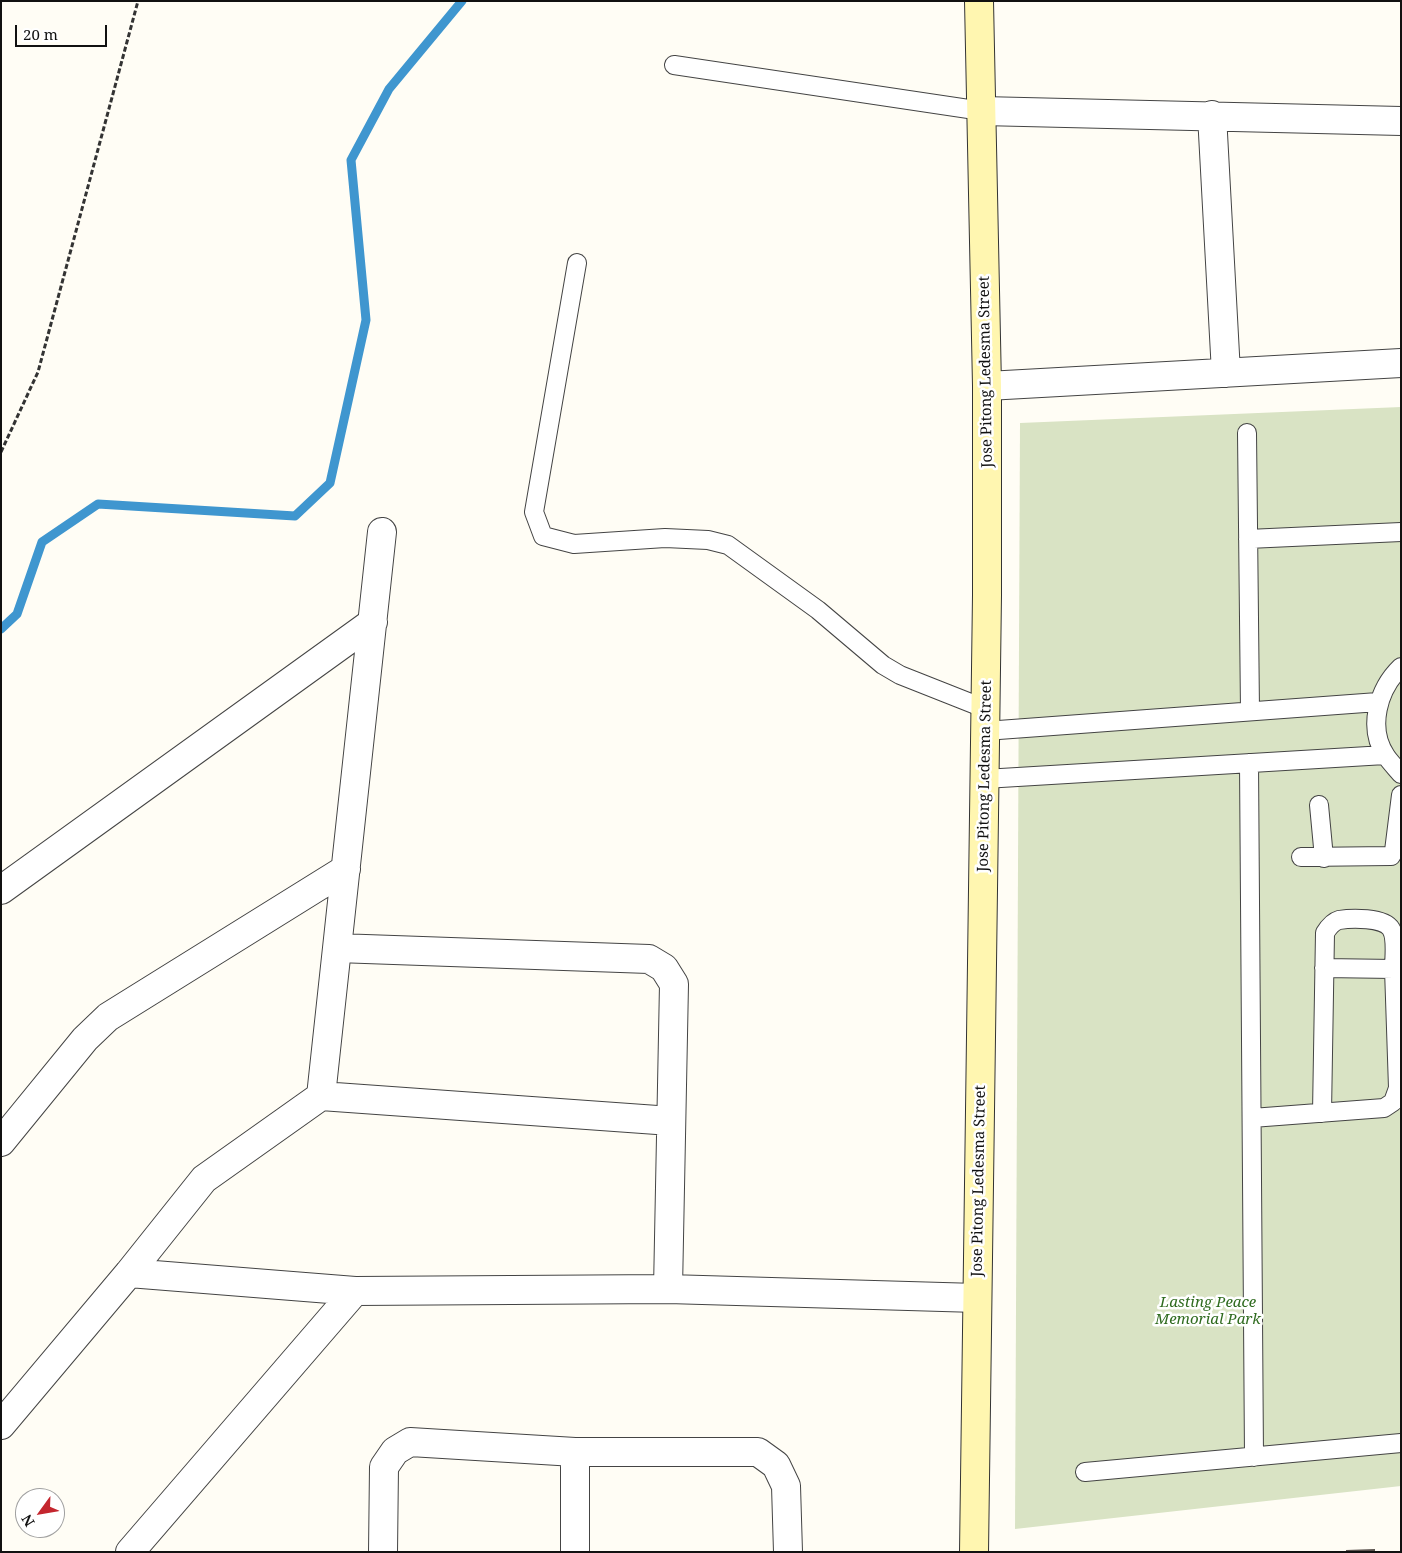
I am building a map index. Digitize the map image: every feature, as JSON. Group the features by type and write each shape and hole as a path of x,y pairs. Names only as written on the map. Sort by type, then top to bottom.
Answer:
{"main road":[{"name":"Jose Pitong Ledesma Street","path":"974,1552 985,720 987,386 979,1"}],"street":[{"path":"982,111 1401,120"},
{"path":"1212,115 1226,373"},
{"path":"987,386 1401,363"},
{"path":"321,1096 382,532"},
{"path":"1,890 372,622"},
{"path":"1,1142 85,1039 108,1017 346,868"},
{"path":"337,948 649,958 664,968 674,984 668,1289"},
{"path":"1,1425 129,1273 204,1179 321,1096 671,1122"},
{"path":"129,1273 354,1290 668,1289 977,1298"},
{"path":"130,1552 354,1290"},
{"path":"379,1548 384,1467 394,1451 410,1442 575,1452 758,1452 776,1465 786,1486 788,1552"},
{"path":"575,1452 575,1552"}],"lane":[{"path":"674,65 982,111"},
{"path":"577,263 534,512 542,536 574,544 665,538 708,540 728,545 818,610 883,665 985,720 1250,711 1378,702"},
{"path":"1247,433 1250,711"},
{"path":"1248,539 1401,532"},
{"path":"1401,668 1390,678 1378,702 1377,728 1385,755 1401,774"},
{"path":"984,779 1385,755"},
{"path":"1249,763 1254,1457"},
{"path":"1301,858 1391,856 1394,851 1401,795"},
{"path":"1319,806 1324,858"},
{"path":"1252,1118 1322,1113 1384,1108 1393,1102 1398,1088 1397,969 1393,931 1387,924 1377,920 1338,920 1329,926 1325,933 1322,1113"},
{"path":"1324,968 1397,969"},
{"path":"1085,1472 1401,1443"}],"path":[{"path":"1,452 38,372 138,1"}],"green space":[{"name":"Lasting Peace Memorial Park","path":"1401,407 1401,1486 1015,1529 1020,423"}],"building":[{"path":"1375,1549 1375,1552 1346,1552 1346,1550"}],"waterway":[{"path":"1,629 17,614 42,542 98,504 295,516 330,483 366,320 351,160 389,89 462,1"}]}
